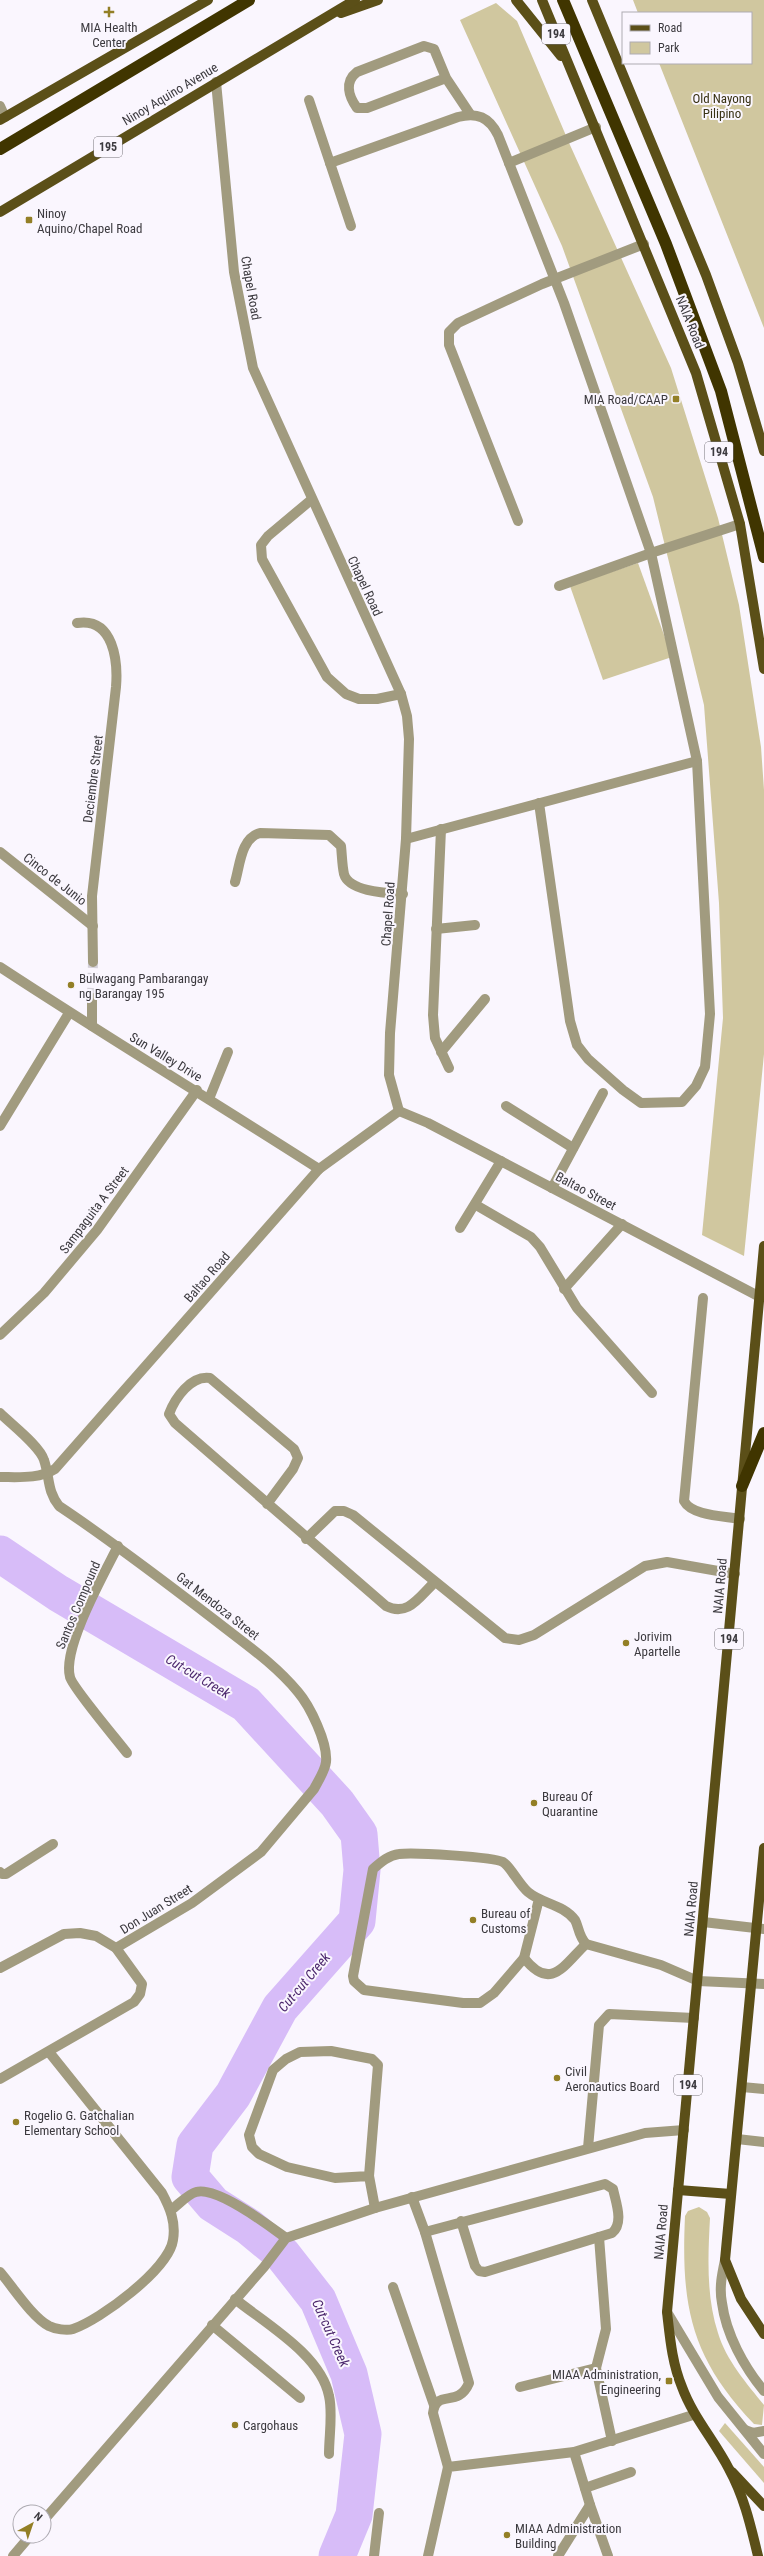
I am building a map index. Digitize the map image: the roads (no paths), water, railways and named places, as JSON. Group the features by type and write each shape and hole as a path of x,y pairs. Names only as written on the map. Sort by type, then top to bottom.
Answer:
{"highway":[{"path":"0,149 248,0"},
{"path":"563,0 666,244 721,391 763,553"},
{"path":"742,1486 764,1433"}],"main road":[{"path":"3,119 208,0"},
{"name":"Ninoy Aquino Avenue","path":"0,212 313,23 355,0"},
{"path":"313,23 378,0"},
{"path":"516,0 571,69"},
{"name":"NAIA Road","path":"542,0 596,127 696,373 740,524 764,669"},
{"path":"592,0 706,275 738,363 764,451"},
{"name":"NAIA Road","path":"758,2556 749,2519 729,2469 693,2414 672,2358 667,2312 764,1246"},
{"path":"764,1848 760,1929 752,1983 725,2260 741,2299 764,2334"},
{"path":"678,2190 731,2194"},
{"path":"729,2469 764,2506"}],"street":[{"path":"446,78 367,108 358,108 354,104 348,84 351,76 357,72 424,46 434,50 446,78 470,114"},
{"name":"Chapel Road","path":"216,82 234,272 253,368 311,500 401,694 407,716 409,739 406,839 403,894 390,1033 390,1068 399,1111"},
{"path":"309,100 351,226"},
{"path":"0,106 3,119"},
{"path":"330,163 470,114 488,120 493,125 509,163 553,279 564,303 651,553 697,761 710,1014 706,1067 696,1086 682,1102 641,1103 617,1085 588,1059 577,1045 570,1021 539,803"},
{"path":"509,163 596,127"},
{"path":"518,521 449,345 449,332 458,323 553,279 644,244"},
{"path":"311,500 268,536 261,546 262,559 327,677 346,694 359,699 377,699 401,694"},
{"path":"559,586 651,553 740,524"},
{"name":"Deciembre Street","path":"77,623 92,624 106,634 116,652 117,662 116,687 92,896 92,962"},
{"path":"406,839 697,761"},
{"path":"441,829 432,1015 435,1038 449,1068"},
{"path":"235,882 246,844 253,834 260,832 329,835 341,846 344,874 353,885 381,892 403,894"},
{"name":"Cinco de Junio","path":"0,852 93,926"},
{"path":"436,929 475,925"},
{"name":"Sun Valley Drive","path":"0,966 69,1013 197,1090 319,1170"},
{"path":"92,998 92,1026"},
{"path":"441,1052 485,999"},
{"path":"0,1126 69,1013"},
{"path":"209,1099 228,1052"},
{"name":"Sampaguita A Street","path":"0,1335 44,1293 97,1230 197,1090"},
{"path":"552,1188 603,1094"},
{"path":"506,1106 573,1148"},
{"name":"Baltao Street","path":"399,1111 428,1123 760,1297"},
{"name":"Baltao Road","path":"46,1474 62,1462 319,1170 399,1111"},
{"path":"460,1228 476,1205 501,1161"},
{"path":"476,1205 531,1236 540,1247 564,1289 577,1308 652,1393"},
{"path":"564,1289 622,1224"},
{"path":"703,1298 684,1501 688,1507 697,1510 740,1519"},
{"path":"267,1504 293,1469 298,1458 294,1449 210,1378 202,1377 194,1380 172,1404 169,1414 175,1423 306,1539 386,1606 395,1611 406,1610 434,1583"},
{"name":"Gat Mendoza Street","path":"0,1413 35,1447 44,1459 51,1497 59,1506 118,1546 278,1670 300,1694 313,1716 322,1739 326,1761 314,1789"},
{"path":"0,1477 46,1474"},
{"path":"306,1539 335,1511 344,1511 353,1515 434,1583 505,1638 519,1640 534,1635 645,1566 667,1562 735,1574"},
{"name":"Santos Compound","path":"118,1546 85,1614 69,1658 70,1678 127,1753"},
{"name":"Don Juan Street","path":"0,2079 134,2002 140,1994 142,1984 116,1948 192,1902 261,1852 314,1789"},
{"path":"0,1872 3,1875 8,1873 53,1844"},
{"path":"539,1899 524,1958 494,1993 480,2003 463,2003 364,1990 354,1981 353,1976 373,1869 385,1858 399,1854 495,1860 504,1863 528,1892 539,1899 566,1911 575,1921 579,1935 586,1944 661,1965 698,1981 764,1984"},
{"path":"703,1922 760,1929"},
{"path":"0,1968 64,1934 80,1933 96,1936 116,1948"},
{"path":"524,1958 537,1971 550,1975 559,1972 586,1944"},
{"path":"588,2148 599,2025 604,2017 609,2014 694,2018"},
{"path":"369,2176 335,2178 287,2167 259,2154 252,2147 249,2135 273,2070 286,2059 300,2052 330,2051 372,2059 378,2065 369,2176 375,2208"},
{"path":"0,2272 36,2315 49,2326 72,2330 128,2296 165,2259 173,2241 174,2225 171,2210 162,2193 49,2052"},
{"path":"742,2087 764,2089"},
{"path":"52,2511 212,2326 284,2240 375,2208 588,2148 645,2133 684,2130"},
{"path":"737,2138 764,2142"},
{"path":"425,2232 461,2221 604,2184 614,2189 619,2222 617,2229 612,2233 485,2272 479,2271 475,2266 461,2221"},
{"path":"171,2210 200,2191 242,2208 284,2240"},
{"path":"412,2197 425,2232 468,2383 465,2392 458,2397 439,2400 434,2405 432,2413 448,2467 428,2556"},
{"path":"599,2236 606,2329 596,2368 612,2441"},
{"path":"725,2260 721,2282 722,2303 727,2322 751,2375 764,2391"},
{"path":"393,2287 434,2405"},
{"path":"235,2299 306,2356 320,2371 330,2397 329,2454"},
{"path":"667,2312 701,2372 729,2412 764,2454"},
{"path":"212,2326 300,2398"},
{"path":"520,2387 596,2368"},
{"path":"448,2467 574,2452 693,2414"},
{"path":"745,2430 753,2433 764,2431"},
{"path":"574,2452 608,2556"},
{"path":"585,2488 631,2472"},
{"path":"558,2556 590,2504"},
{"path":"374,2556 378,2513"},
{"path":"13,2556 23,2544"}],"waterway":[{"name":"Cut-cut Creek","path":"0,1554 58,1593 246,1704 337,1803 359,1834 362,1870 357,1921 280,2008 233,2095 195,2145 190,2177 213,2204 249,2227 282,2254 318,2300 349,2374 363,2434 354,2515 337,2556"}],"tunnel":[{"path":"92,998 93,962"}],"place":[{"name":"MIA Health Center","path":"109,12"},
{"name":"Ninoy Aquino/Chapel Road","path":"29,220"},
{"name":"MIA Road/CAAP","path":"676,399"},
{"name":"Bulwagang Pambarangay ng Barangay 195","path":"71,985"},
{"name":"Jorivim Apartelle","path":"626,1643"},
{"name":"Bureau Of Quarantine","path":"534,1803"},
{"name":"Bureau of Customs","path":"473,1920"},
{"name":"Civil Aeronautics Board","path":"557,2078"},
{"name":"Rogelio G. Gatchalian Elementary School","path":"16,2122"},
{"name":"MIAA Administration, Engineering","path":"669,2381"},
{"name":"Cargohaus","path":"235,2425"},
{"name":"MIAA Administration Building","path":"507,2535"}],"park label":[{"name":"Old Nayong Pilipino","path":"722,106"}]}
